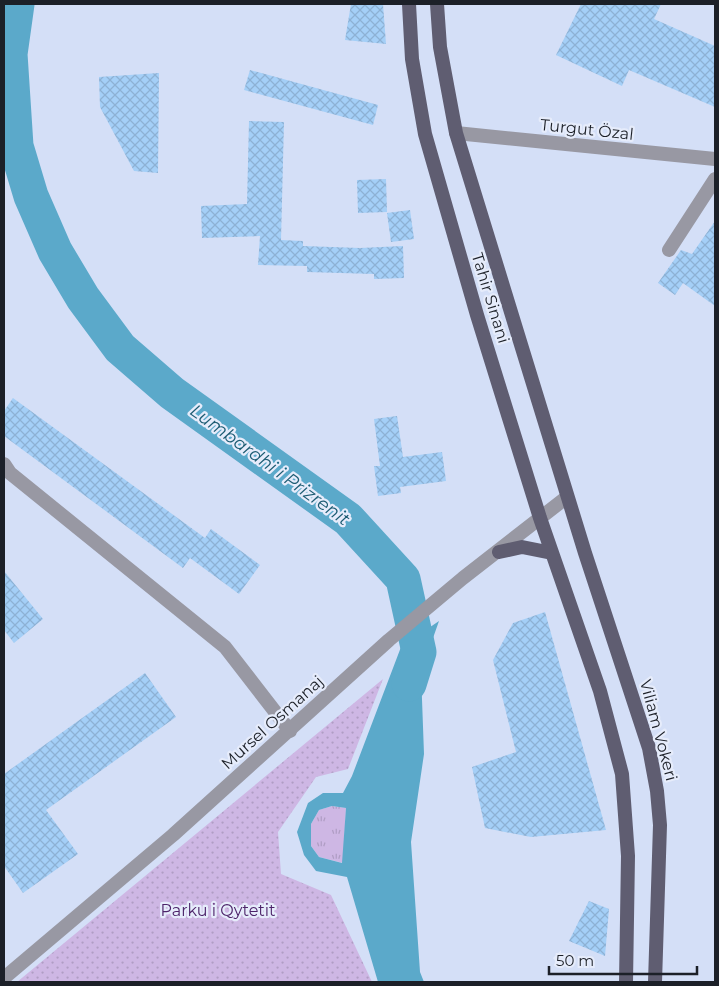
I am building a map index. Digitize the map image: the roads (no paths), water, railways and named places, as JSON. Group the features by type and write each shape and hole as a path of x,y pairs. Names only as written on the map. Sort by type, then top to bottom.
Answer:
{"main road":[{"name":"Tahir Sinani","path":"409,4 412,60 425,134 477,315 540,518 600,690 622,774 628,847 626,982"},
{"name":"Tahir Sinani","path":"437,4 440,47 456,133 584,553"},
{"path":"499,552 522,548 552,553"},
{"name":"Viliam Vokeri","path":"584,553 649,748 657,791 660,824 655,982"}],"street":[{"name":"Turgut Özal","path":"456,133 715,159"},
{"path":"669,250 715,179"},
{"path":"4,464 10,473 225,647 290,731"},
{"name":"Mursel Osmanaj","path":"4,978 173,835 390,640 463,578 499,552 567,497"}],"water":[{"path":"439,621 421,672 424,754 411,842 420,972 424,982 378,982 347,877 316,871 304,855 297,832 308,803 323,793 343,793 352,776 401,647","holes":["332,806 346,808 342,863 319,857 311,846 311,824 319,810"]}],"waterway":[{"name":"Lumbardhi i Prizrenit","path":"17,4 10,54 16,146 31,196 55,251 83,298 120,348 172,393 348,519 403,579 419,652 409,684"}],"park label":[{"name":"Parku i Qytetit","path":"218,910"}]}
